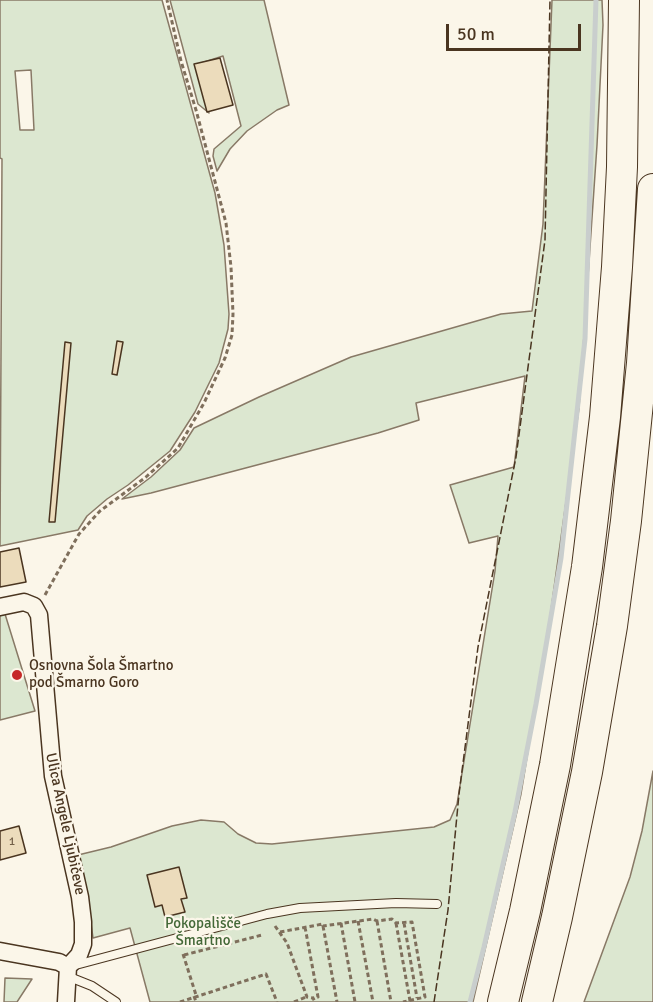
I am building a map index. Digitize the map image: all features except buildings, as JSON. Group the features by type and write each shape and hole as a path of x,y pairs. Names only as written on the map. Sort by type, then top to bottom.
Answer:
{"highway":[{"path":"502,1002 525,911 555,765 587,567 605,417 617,267 622,155 624,0"},
{"path":"537,1002 587,772 612,626 626,521 642,363 653,189"}],"street":[{"path":"0,607 24,602 37,609"},
{"name":"Ulica Angele Ljubičeve","path":"37,609 53,776 80,897 83,922 83,944 68,972"},
{"path":"0,951 59,962 68,972 66,1002"}],"lane":[{"path":"68,972 178,938 267,914 300,908 396,903 436,904"},
{"path":"68,972 116,1002"}],"path":[{"path":"37,609 79,534 100,512 146,477 178,448 204,403 225,358 232,335 231,279 226,223 181,61 167,0"},
{"path":"267,914 287,944 307,997"},
{"path":"280,932 323,924 323,926 373,919 377,921 392,919 396,923 410,1001"},
{"path":"358,921 373,1002"},
{"path":"377,921 392,1002"},
{"path":"396,923 412,922 425,997 403,1002"},
{"path":"341,923 355,1002"},
{"path":"404,923 417,998"},
{"path":"323,926 337,1002"},
{"path":"294,1002 307,997 314,1000 318,997 305,927"},
{"path":"184,956 262,935"},
{"path":"178,938 196,1002"},
{"path":"180,1002 266,974 277,1002"}],"green space":[{"path":"0,0 162,0 215,193 224,245 229,314 228,329 219,363 195,412 170,451 87,516 78,530 0,546 2,159 0,158","holes":["31,70 34,130 20,130 15,71"]},
{"path":"170,0 264,0 289,105 277,110 247,131 230,149 217,171 213,156 214,149 241,126 223,56 195,65 209,113 198,104"},
{"name":"Pokopališče Šmartno","path":"552,0 602,0 603,25 597,145 579,408 550,617 521,794 473,1002 150,1002 130,928 93,938 78,855 111,847 172,826 201,820 224,822 238,834 256,843 272,844 434,827 450,820 457,804 495,571 498,536 469,543 450,485 514,467 525,376 416,403 419,420 378,433 122,499 151,477 180,450 194,428 259,397 351,357 501,314 532,311 543,224"},
{"path":"5,614 35,711 0,720 0,615"},
{"path":"653,771 653,1002 584,1002 630,877 642,831"},
{"path":"5,978 32,979 17,1002 4,1002"}],"waterway":[{"path":"470,1002 515,812 561,558 585,339 596,0"}],"fence":[{"path":"434,1002 448,910 459,794 478,647 516,457 545,240 550,0"}],"place":[{"name":"Osnovna Šola Šmartno pod Šmarno Goro","path":"17,675"}]}
